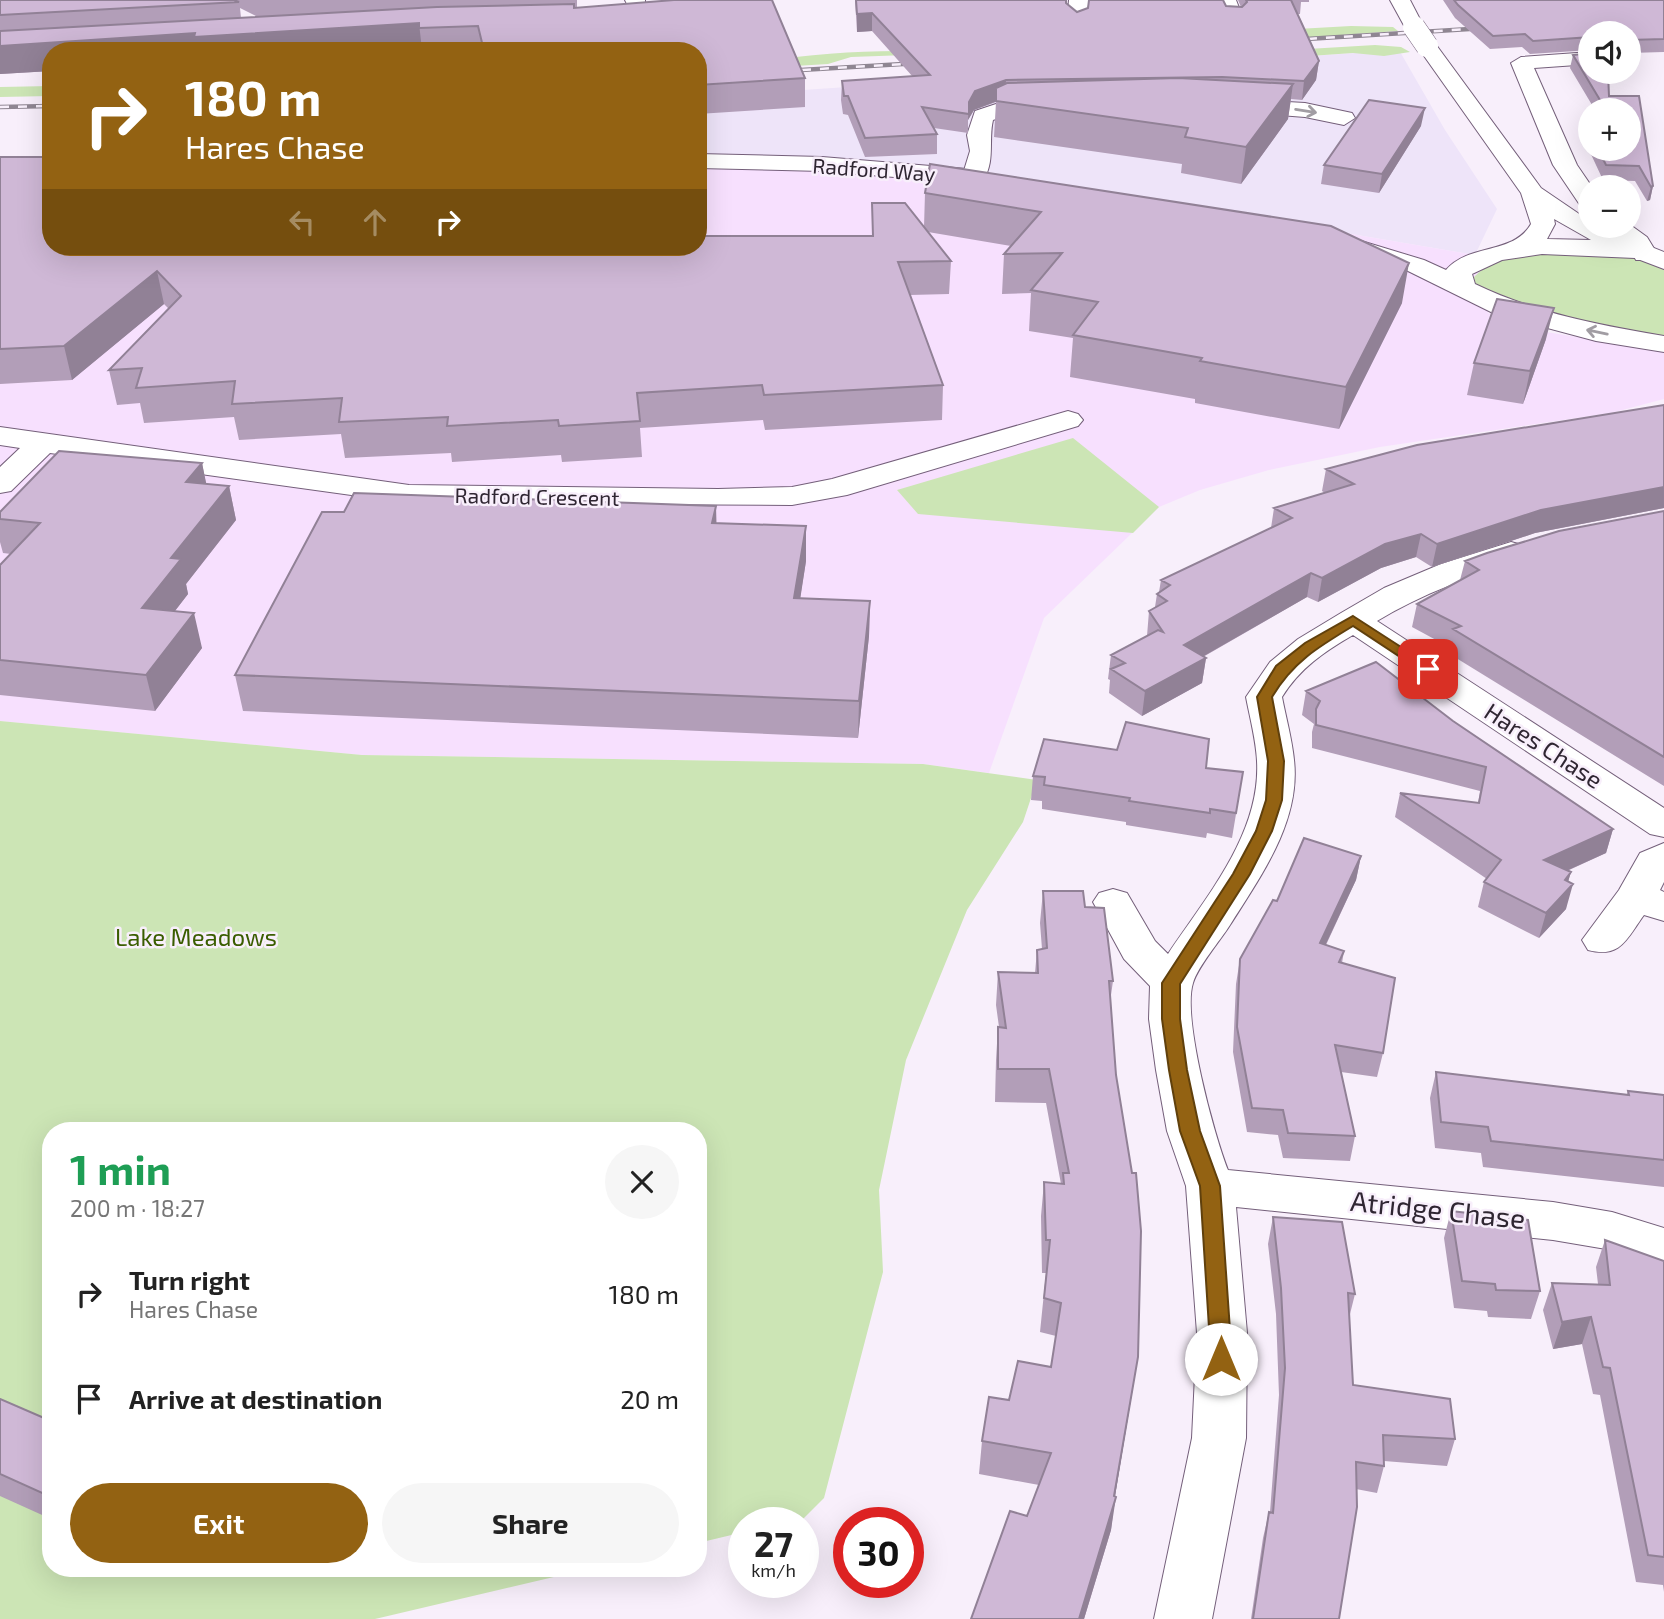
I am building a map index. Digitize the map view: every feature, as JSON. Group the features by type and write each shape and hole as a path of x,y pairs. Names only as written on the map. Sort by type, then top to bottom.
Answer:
{"street":[{"path":"1077,21 1079,0"},
{"path":"1401,0 1414,27 1533,193 1544,224 1535,238 1512,250 1471,261 1458,272 1464,289"},
{"path":"1578,59 1521,63 1565,165 1578,184"},
{"path":"1220,105 1299,109 1344,118"},
{"name":"Radford Way","path":"707,161 774,162 986,178 978,135 980,119 986,113 1005,108 1066,107"},
{"path":"1533,193 1583,228 1654,258"},
{"path":"1633,238 1654,258"},
{"path":"1654,258 1583,247 1428,252 1337,242 1415,265 1504,308 1596,333 1664,344"},
{"name":"Radford Crescent","path":"0,436 409,494 730,498 792,496 836,488 1068,420"},
{"path":"0,484 44,443"},
{"path":"1183,1619 1219,1438 1222,1333 1210,1186 1190,1131 1178,1070 1171,1019 1171,983 1242,874 1264,831 1274,800 1276,761 1264,697 1282,669 1310,646 1396,594 1452,571 1540,543"},
{"name":"Hares Chase","path":"1353,620 1664,825"},
{"path":"1603,940 1651,901 1654,862 1664,856"},
{"path":"1113,902 1139,949 1171,983"},
{"name":"Atridge Chase","path":"1210,1186 1553,1221 1612,1231 1664,1247"}],"shaded area":[{"path":"1399,50 1445,130 1497,209 1475,255 1275,221 707,162 707,96"},
{"path":"707,161 822,164 1275,221 1475,255 1488,313 1546,332 1664,351 1664,399 1611,413 1380,447 1269,470 1200,490 1159,507 1044,618 989,773 923,764 362,755 0,721 0,166 42,233 42,256 707,256"}],"green space":[{"path":"1351,26 1393,27 1398,31 1211,44 851,57 828,64 707,71 777,59"},
{"path":"1375,45 1401,47 1410,52 1384,56 1353,53 927,82 1173,57"},
{"path":"42,86 42,96 0,97 0,87"},
{"path":"1545,252 1631,253 1664,266 1664,340 1556,317 1476,288 1473,278 1489,266 1506,259"},
{"path":"1073,438 1159,507 1133,533 918,514 897,490"},
{"name":"Lake Meadows","path":"0,721 362,755 923,764 1037,780 1023,822 967,910 906,1060 879,1190 883,1272 824,1498 815,1507 728,1507 728,1536 707,1541 707,1122 42,1122 42,1577 554,1577 375,1619 0,1619"}],"building":[{"path":"0,0 234,0 239,2 0,15"},
{"path":"674,0 772,0 805,78 707,84 707,42 482,42 478,26 419,28 419,23 194,37 195,33 0,46 0,31 437,7 574,4 574,8"},
{"path":"856,0 1066,0 1077,12 1088,8 1089,0 1223,0 1226,6 1242,7 1246,0 1291,0 1319,61 1304,81 1222,77 1006,80 975,91 969,102 969,114 922,107 937,134 865,138 848,96 844,96 842,81 930,75 872,13 857,14"},
{"path":"1454,0 1664,0 1664,39 1641,40 1641,21 1578,21 1578,38 1533,41 1525,34 1493,36"},
{"path":"1178,78 1293,84 1246,147 1185,137 1188,128 996,101 996,88 1007,83"},
{"path":"1590,84 1608,84 1609,96 1639,98 1599,98"},
{"path":"1369,100 1425,108 1382,174 1324,165"},
{"path":"1641,109 1653,186 1651,187 1639,166 1606,165 1604,161 1641,161"},
{"path":"0,157 42,157 42,256 707,256 707,236 873,236 872,203 905,203 951,261 898,262 943,385 764,395 762,385 637,393 640,421 559,426 558,420 447,426 448,417 339,422 342,398 232,404 235,381 136,388 142,368 109,370 181,296 157,271 64,346 0,349"},
{"path":"930,164 1331,226 1409,263 1346,387 1073,335 1098,302 1031,290 1062,253 1004,254 1041,212 925,193"},
{"path":"1497,299 1554,308 1530,371 1474,363"},
{"path":"1664,405 1664,487 1541,510 1437,544 1421,534 1385,544 1322,578 1311,573 1184,645 1206,658 1145,691 1111,669 1125,663 1111,655 1158,630 1163,632 1149,611 1167,601 1157,594 1170,585 1161,580 1292,518 1274,508 1354,484 1326,469 1417,445"},
{"path":"59,451 202,463 186,482 229,486 171,558 181,559 142,608 194,613 146,675 0,660 0,565 40,523 0,519 0,512"},
{"path":"354,493 716,506 712,523 806,526 794,598 870,601 859,701 235,675 322,512 344,512"},
{"path":"1664,511 1664,757 1453,629 1461,626 1417,604 1479,570 1465,561 1559,531"},
{"path":"1376,662 1453,721 1613,829 1544,860 1571,872 1565,880 1573,884 1546,913 1484,882 1501,860 1400,793 1479,803 1486,767 1316,725 1316,709 1320,701 1306,691"},
{"path":"1126,722 1209,739 1206,768 1243,772 1236,813 1210,809 1210,813 1129,801 1130,798 1044,785 1045,777 1033,776 1044,739 1117,750"},
{"path":"1304,838 1361,856 1320,943 1344,951 1339,962 1395,978 1383,1053 1335,1045 1355,1136 1288,1133 1283,1110 1252,1108 1237,1027 1240,959 1273,900 1277,901"},
{"path":"1043,891 1083,891 1085,907 1104,908 1113,981 1109,981 1116,1075 1132,1173 1136,1173 1141,1231 1138,1357 1114,1496 1116,1497 1079,1619 971,1619 1010,1511 1027,1516 1051,1453 982,1441 989,1397 1009,1400 1018,1361 1051,1367 1061,1303 1044,1298 1050,1240 1046,1240 1044,1182 1064,1184 1063,1173 1069,1173 1049,1069 998,1069 998,1027 1006,1028 998,972 1038,973 1037,950 1047,948"},
{"path":"1436,1072 1629,1095 1628,1091 1664,1095 1664,1160 1491,1141 1488,1127 1441,1122"},
{"path":"1451,1211 1528,1220 1540,1291 1496,1290 1495,1284 1462,1281"},
{"path":"1273,1217 1342,1222 1355,1294 1348,1293 1353,1385 1450,1399 1455,1439 1383,1435 1384,1466 1356,1462 1357,1507 1339,1619 1253,1619 1269,1512 1273,1513 1285,1368 1281,1288"},
{"path":"1605,1240 1664,1261 1664,1557 1648,1555 1610,1368 1603,1367 1591,1317 1562,1322 1552,1283 1610,1285"},
{"path":"0,1399 42,1417 42,1493 0,1474"}],"railway":[{"path":"1290,40 1486,28"},
{"path":"784,71 920,63"},
{"path":"0,107 42,106"}],"route":[{"path":"1221,1359 1222,1333 1210,1186 1190,1131 1178,1070 1171,1019 1171,983 1242,874 1264,831 1274,800 1276,761 1264,697 1282,669 1310,646 1353,620 1428,669"}]}
